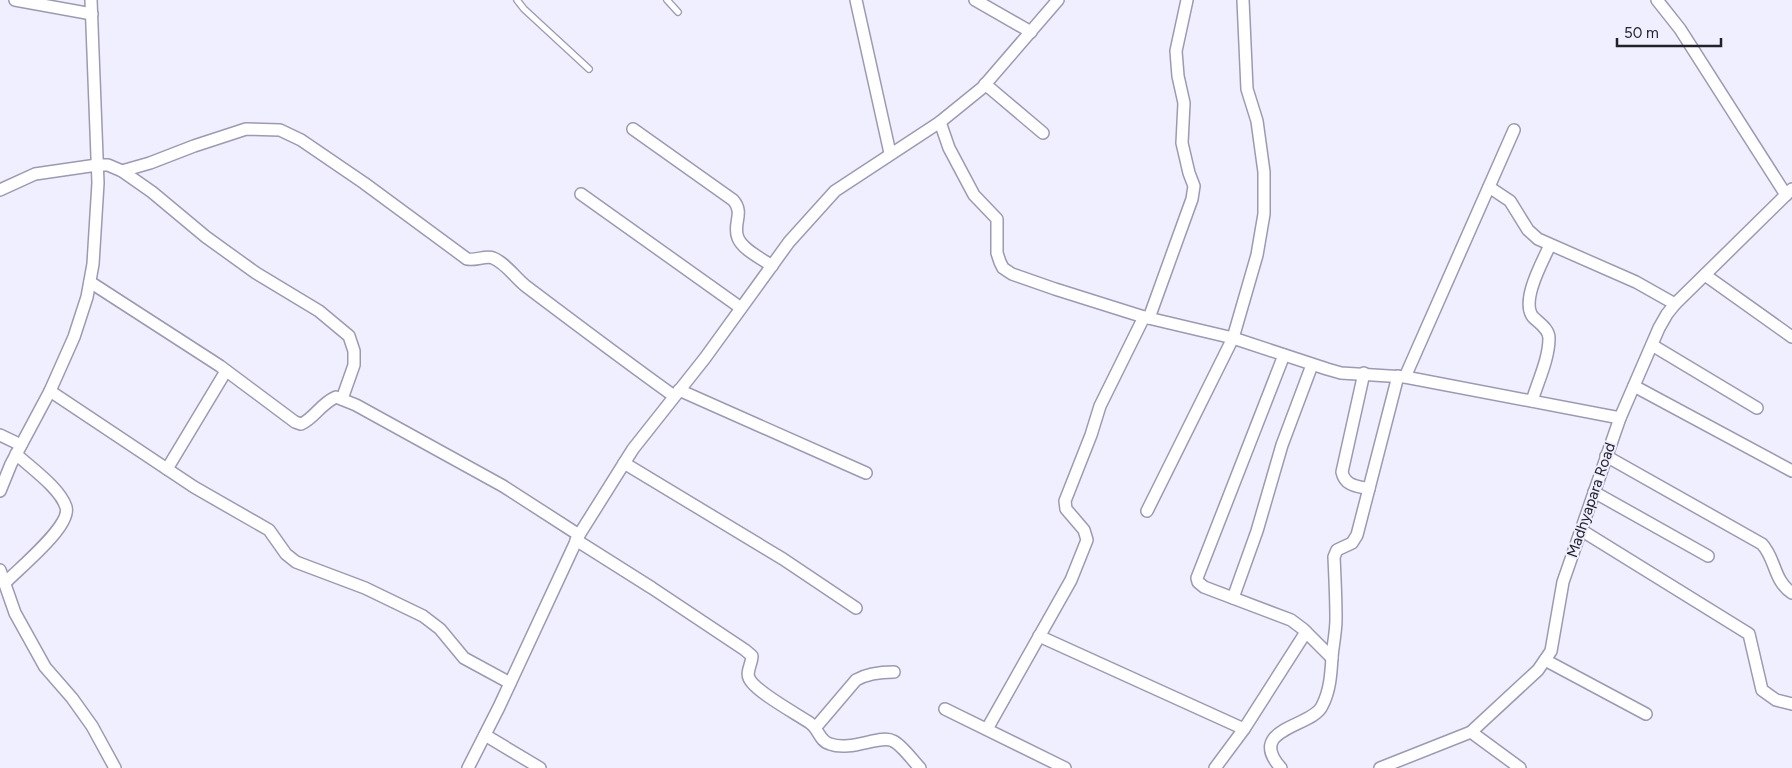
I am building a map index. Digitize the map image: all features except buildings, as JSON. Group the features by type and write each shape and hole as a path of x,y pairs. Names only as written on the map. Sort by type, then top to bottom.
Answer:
{"street":[{"path":"15,0 92,14"},
{"path":"0,491 19,450 50,392 74,337 90,282 93,264 98,183 91,0"},
{"path":"856,0 890,153"},
{"path":"975,0 1031,32"},
{"path":"468,768 578,538 633,449 789,242 835,191 960,107 985,84 1058,0"},
{"path":"987,729 1071,580 1087,540 1084,530 1066,509 1065,501 1091,435 1100,406 1147,317 1192,199 1194,186 1182,143 1184,103 1178,76 1176,51 1187,0"},
{"path":"1659,0 1789,192"},
{"path":"1147,511 1232,338 1257,255 1264,214 1264,172 1257,121 1247,89 1245,1"},
{"path":"985,84 1043,133"},
{"path":"940,122 949,148 974,194 997,219 997,252 1003,268 1012,274 1147,317 1232,338 1341,373 1364,373 1401,377 1620,418"},
{"path":"122,170 150,163 246,129 280,130 317,150 467,259 474,260 490,256 498,260 522,284 596,340 677,393 866,473"},
{"path":"633,129 733,200 738,206 738,238 746,248 772,266"},
{"path":"1281,768 1274,760 1272,744 1275,737 1291,725 1312,718 1321,709 1326,698 1336,621 1334,557 1337,550 1352,543 1357,535 1401,377 1514,130"},
{"path":"0,190 35,174 97,165 108,165 122,170 152,192 206,237 256,273 319,311 349,336 354,351 354,365 342,399"},
{"path":"1489,187 1510,201 1528,230 1538,239 1636,282 1675,304"},
{"name":"Madhyapara Road","path":"1380,768 1471,732 1538,670 1551,651 1563,582 1606,456 1620,418 1667,314 1789,192"},
{"path":"581,194 741,308"},
{"path":"1532,401 1547,354 1549,336 1544,327 1532,316 1528,303 1533,284 1550,245"},
{"path":"1705,275 1792,337"},
{"path":"90,282 226,371 283,414 301,424 307,422 317,409 336,397 356,405 503,486 745,650 752,656 748,674 749,680 761,691 816,727 822,740 829,744 843,747 886,739 894,741 920,768"},
{"path":"1652,345 1757,408"},
{"path":"1284,355 1197,578 1198,582 1204,587 1291,620 1332,658"},
{"path":"1232,598 1257,531 1282,445 1312,365"},
{"path":"167,469 226,371"},
{"path":"1364,373 1342,472 1343,479 1349,484 1369,489"},
{"path":"1634,386 1792,471"},
{"path":"50,392 194,487 268,530 286,554 296,562 366,588 423,616 440,629 464,658 510,683"},
{"path":"0,435 19,450 55,489 66,507 67,515 58,531 2,576 15,613 45,666 72,698 92,726 115,768"},
{"path":"1606,456 1762,544 1769,551 1783,586 1792,593"},
{"path":"624,463 784,558 856,608"},
{"path":"1594,492 1708,556"},
{"path":"1581,530 1749,634 1762,690 1776,700 1792,704"},
{"path":"1215,768 1244,730 1306,632"},
{"path":"1039,636 1244,730"},
{"path":"1545,660 1646,714"},
{"path":"816,727 856,680 879,672 894,672"},
{"path":"945,709 1065,768"},
{"path":"1471,732 1520,768"},
{"path":"485,735 540,768"}],"lane":[{"path":"517,0 589,69"},
{"path":"667,0 678,12"}]}
